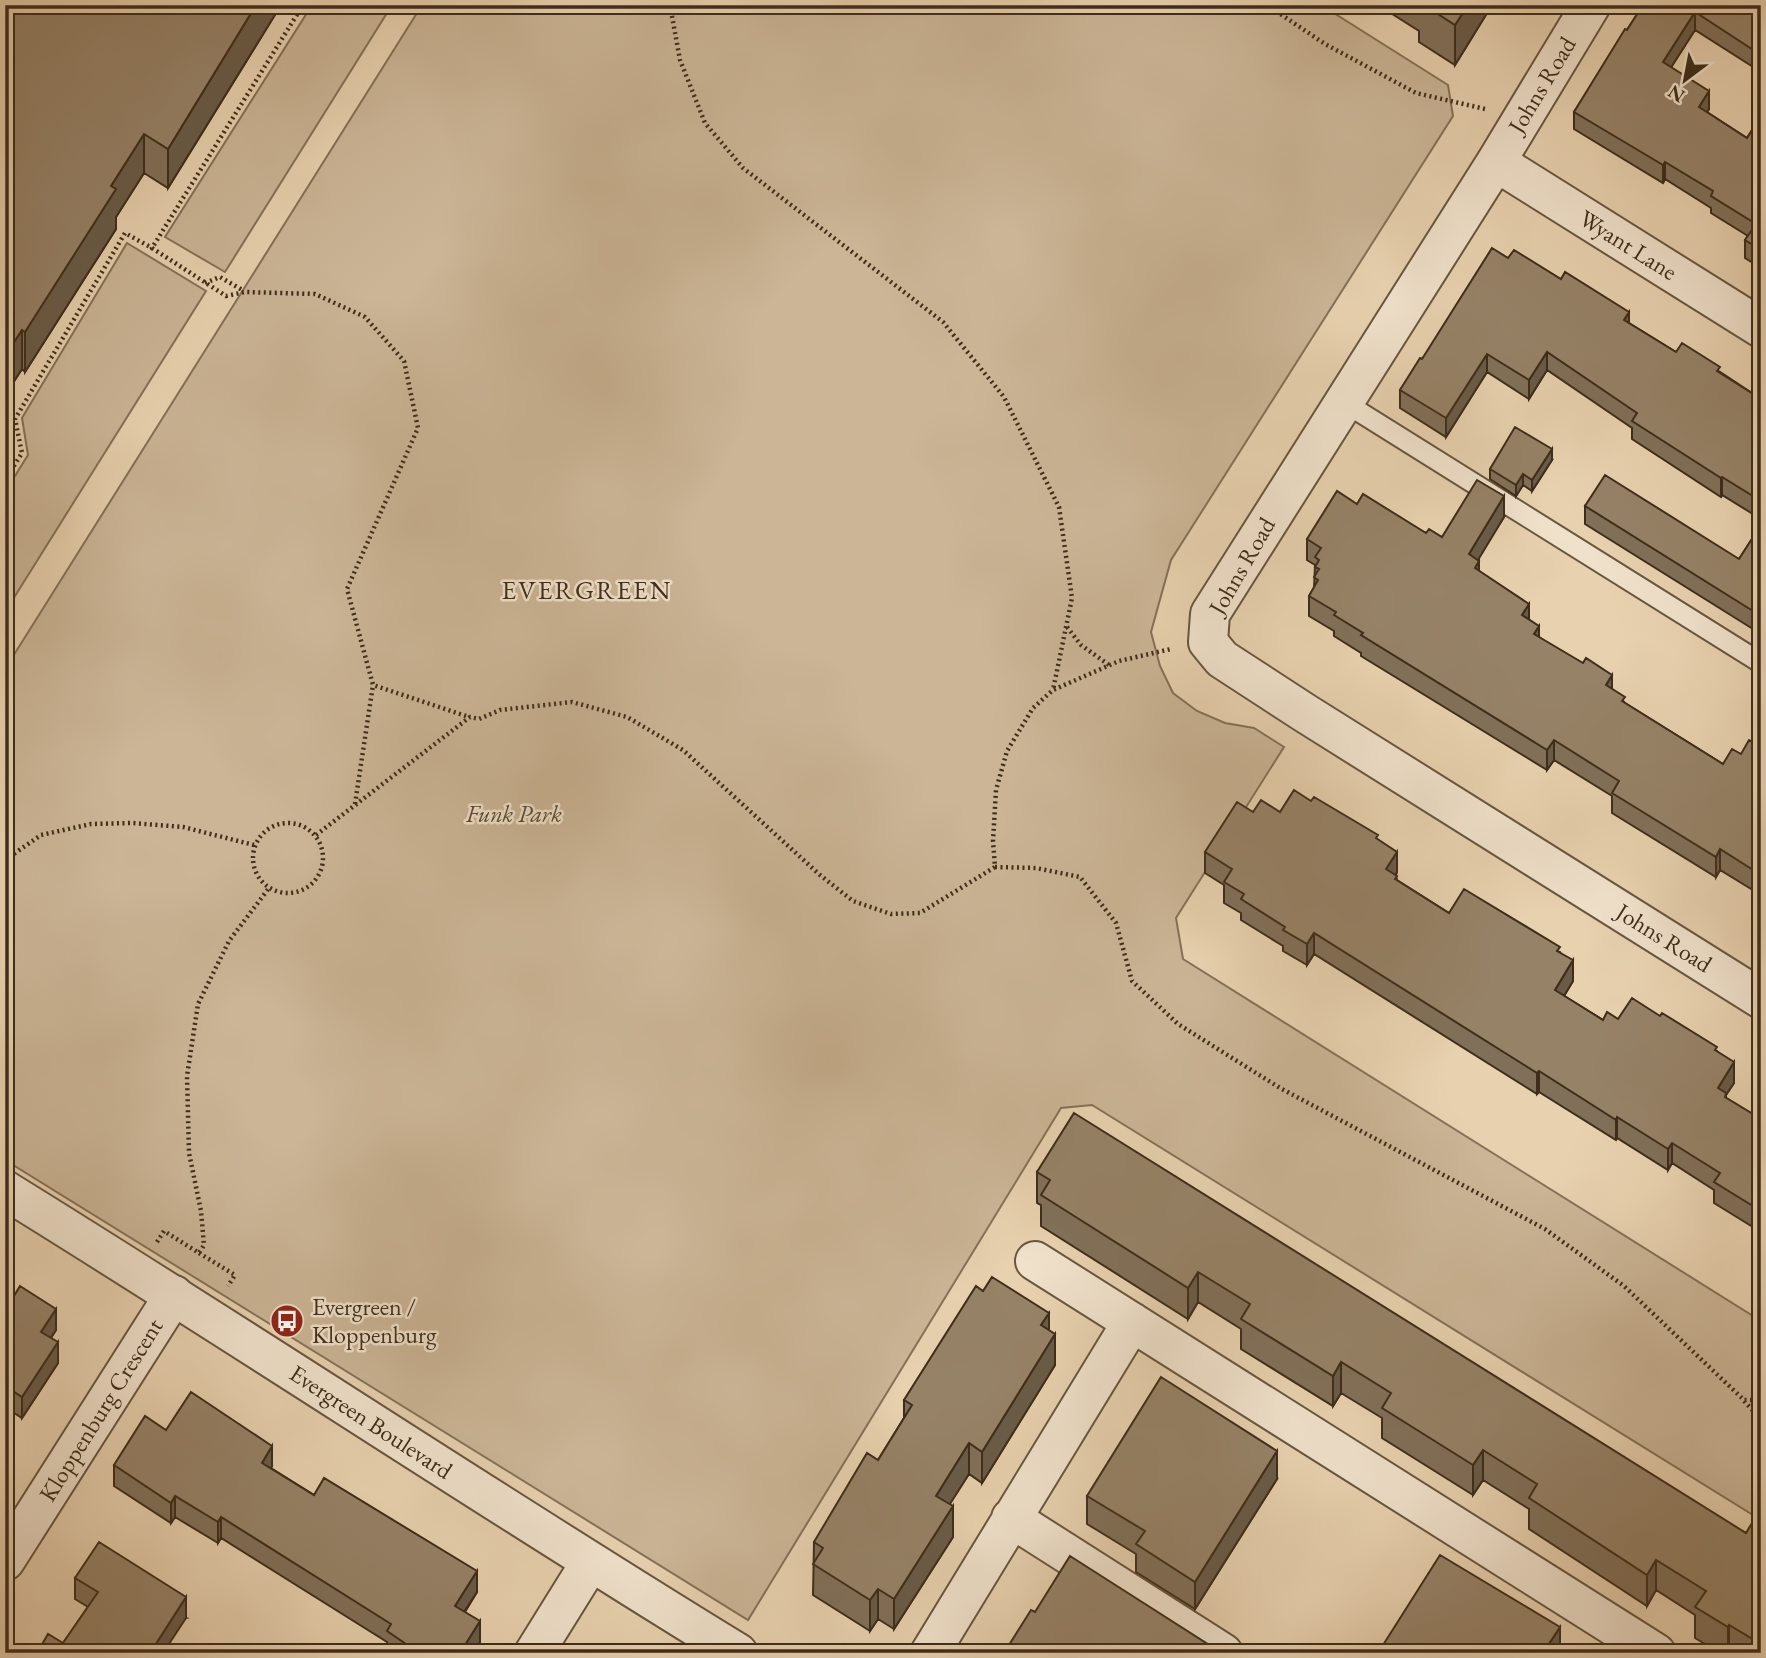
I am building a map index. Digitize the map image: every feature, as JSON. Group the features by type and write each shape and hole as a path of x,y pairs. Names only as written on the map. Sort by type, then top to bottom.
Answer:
{"street":[{"name":"Johns Road","path":"1591,5 1496,162 1209,614 1208,642 1222,659 1305,713 1761,999"},
{"name":"Wyant Lane","path":"1496,162 1761,328"},
{"name":"Evergreen Boulevard","path":"5,1190 174,1295 590,1563 738,1653"},
{"path":"1035,1261 1637,1648"},
{"name":"Kloppenburg Crescent","path":"5,1561 174,1295"},
{"path":"930,1653 1132,1322"},
{"path":"1011,1518 1223,1653"},
{"path":"534,1653 590,1563"}],"lane":[{"path":"1342,401 1761,663"}],"path":[{"path":"152,248 303,5"},
{"path":"670,5 680,60 705,123 743,168 943,322 1004,397 1059,507 1072,598 1053,690"},
{"path":"1267,5 1325,44 1416,93 1487,110 1516,128"},
{"path":"5,480 22,453 15,419 125,233 226,296 245,292 315,294 365,317 404,361 418,428 347,589 373,685 354,805"},
{"path":"205,283 220,277 245,292"},
{"path":"1066,626 1082,645 1109,665"},
{"path":"995,867 993,841 996,790 1007,751 1033,708 1053,690 1109,665 1161,651"},
{"path":"373,685 479,719 500,710 572,702 626,717 683,750 820,875 853,901 891,914 920,913 995,867 1036,869 1080,877 1116,923 1132,981 1178,1024 1280,1088 1545,1229 1624,1286 1761,1419"},
{"path":"316,835 470,717"},
{"path":"286,822 306,827 316,835 322,845 324,858 321,871 314,882 293,893 269,888 255,871 252,858 254,845 266,830 275,824 286,822"},
{"path":"5,860 41,835 90,824 132,823 183,827 254,845"},
{"path":"200,1253 204,1245 201,1211 189,1153 187,1076 198,1004 229,941 269,888"},
{"path":"164,1231 235,1275"},
{"path":"1744,1401 1761,1400"}],"green space":[{"path":"312,5 392,5 225,272 165,237"},
{"name":"Funk Park","path":"422,5 1321,5 1448,85 1453,116 1171,560 1151,632 1160,666 1173,693 1197,711 1225,723 1254,728 1284,747 1176,918 1183,959 1761,1321 1761,1520 1092,1105 1061,1108 748,1620 5,1160 5,669"},
{"path":"127,243 206,291 5,612 5,492 28,455 22,418"}],"building":[{"path":"5,5 256,5 168,149 144,134 111,186 116,189 25,332 22,330 5,356"},
{"path":"1424,5 1468,5 1455,25"},
{"path":"1643,5 1761,5 1761,55 1695,12 1663,62 1709,91 1699,107 1747,138 1761,116 1761,250 1745,240 1756,224 1711,196 1713,191 1665,162 1663,165 1574,112 1625,29 1627,30"},
{"path":"1492,248 1508,258 1514,250 1561,279 1565,272 1629,312 1624,320 1676,352 1682,343 1720,367 1717,371 1761,399 1761,501 1632,421 1637,413 1547,352 1529,380 1487,354 1446,418 1400,390"},
{"path":"5,393 12,397 5,407"},
{"path":"1515,427 1552,449 1532,480 1523,474 1516,485 1490,469"},
{"path":"1605,475 1739,559 1761,525 1761,616 1585,506"},
{"path":"1477,480 1504,496 1469,554 1479,561 1475,568 1529,604 1522,615 1539,626 1534,634 1583,663 1586,658 1612,675 1606,685 1625,697 1622,701 1723,764 1732,749 1741,754 1749,740 1761,747 1761,875 1720,849 1716,857 1612,793 1619,781 1554,740 1547,750 1361,635 1363,633 1334,615 1336,612 1309,596 1318,580 1314,577 1319,569 1315,567 1319,560 1315,557 1321,548 1307,539 1337,491 1357,504 1363,494 1426,533 1429,529 1442,537"},
{"path":"1294,790 1311,801 1314,797 1378,835 1376,838 1397,852 1386,869 1397,876 1395,879 1449,913 1464,889 1560,947 1557,951 1573,960 1555,990 1603,1020 1607,1012 1618,1019 1632,998 1717,1047 1715,1050 1734,1062 1718,1088 1726,1093 1725,1097 1761,1119 1761,1211 1714,1182 1720,1173 1672,1143 1668,1149 1617,1117 1616,1120 1314,933 1307,944 1241,899 1244,894 1224,882 1232,869 1205,852 1237,802 1253,812 1261,800 1280,812"},
{"path":"1074,1113 1746,1533 1755,1518 1761,1521 1761,1644 1695,1607 1706,1591 1656,1560 1647,1575 1529,1498 1537,1484 1483,1450 1473,1465 1382,1408 1391,1393 1341,1362 1333,1376 1241,1319 1250,1304 1198,1272 1188,1288 1041,1195 1050,1180 1037,1172"},
{"path":"992,1277 1049,1313 1041,1325 1055,1334 982,1452 969,1443 936,1496 953,1506 894,1599 878,1589 870,1600 813,1564 823,1548 814,1542 867,1453 878,1460 912,1405 904,1400 976,1286 983,1291"},
{"path":"20,1286 56,1309 41,1332 58,1342 22,1397 5,1386 5,1291 14,1296"},
{"path":"1161,1377 1277,1451 1195,1582 1136,1544 1145,1531 1087,1496"},
{"path":"191,1392 272,1446 262,1463 314,1495 324,1478 477,1571 455,1606 480,1621 460,1653 406,1653 402,1650 406,1644 387,1631 391,1624 221,1517 218,1522 175,1496 171,1503 114,1465 145,1416 166,1430"},
{"path":"99,1542 186,1597 150,1653 37,1653 48,1634 63,1643 98,1592 75,1578"},
{"path":"1440,1555 1560,1627 1543,1653 1378,1653"},
{"path":"1070,1556 1211,1646 1231,1653 1004,1653 1031,1610 1035,1612"}],"place":[{"name":"Evergreen / Kloppenburg","path":"287,1321"}],"district":[{"name":"EVERGREEN","path":"587,590"}]}
